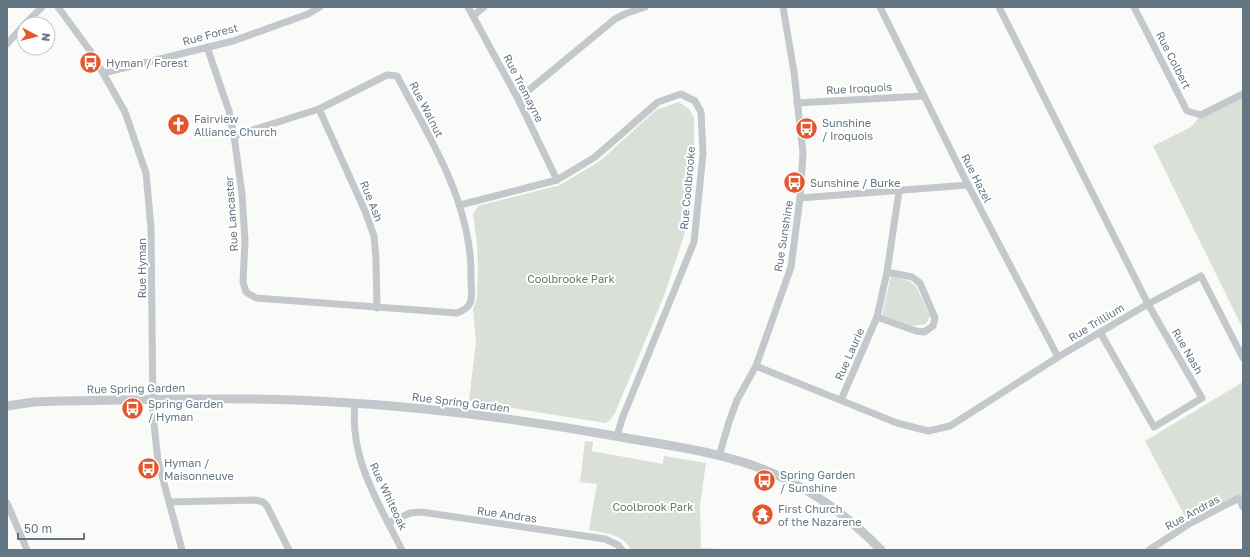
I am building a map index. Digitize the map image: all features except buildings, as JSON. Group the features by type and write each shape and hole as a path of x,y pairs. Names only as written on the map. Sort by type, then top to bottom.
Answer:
{"street":[{"path":"32,16 42,7"},
{"name":"Rue Hyman","path":"58,7 91,52 125,112 146,173 151,228 153,399 158,461 182,550"},
{"name":"Rue Forest","path":"103,73 233,40 301,17 320,7"},
{"name":"Rue Tremayne","path":"468,7 518,99 557,180"},
{"path":"473,16 484,7"},
{"path":"518,99 615,19 645,7"},
{"name":"Rue Sunshine","path":"720,456 729,422 737,400 756,366 791,267 800,198 802,153 794,72 783,7"},
{"name":"Rue Hazel","path":"880,7 968,185 1058,357"},
{"path":"998,7 1148,304 1201,276 1243,358"},
{"name":"Rue Colbert","path":"1134,7 1187,111 1201,115 1243,94"},
{"path":"7,44 16,33"},
{"name":"Rue Lancaster","path":"207,47 229,111 234,136 242,194 245,241 243,282 246,292 256,298 457,313"},
{"name":"Rue Walnut","path":"234,136 319,109 387,75 398,76 447,173 460,205 470,254 471,302 466,310 457,313"},
{"name":"Rue Coolbrooke","path":"460,205 557,180 595,157 658,102 681,94 695,101 701,112 703,154 694,242 622,419 617,436"},
{"name":"Rue Iroquois","path":"797,103 923,96"},
{"name":"Rue Ash","path":"319,109 365,211 374,236 376,258 376,308"},
{"path":"800,198 968,185"},
{"name":"Rue Laurie","path":"841,400 877,317 887,272 899,190"},
{"path":"877,317 916,331 924,332 932,326 935,318 920,283 912,277 887,272"},
{"name":"Rue Trillium","path":"756,366 897,423 928,431 950,426 1058,357 1148,304"},
{"name":"Rue Nash","path":"1100,332 1154,427 1202,398 1148,304"},
{"name":"Rue Spring Garden","path":"7,406 46,401 153,399 294,400 465,414 564,427 720,456 764,470 788,480 811,493 846,517 881,550"},
{"name":"Rue Whiteoak","path":"355,404 354,427 360,460 373,494 402,550"},
{"name":"Rue Andras","path":"1150,550 1189,524 1239,498 1243,507"},
{"path":"169,502 256,500 263,502 267,506 289,550"},
{"path":"7,503 27,550"},
{"name":"Rue Andras","path":"388,522 410,513 420,512 604,539 618,545 622,550"}],"green space":[{"path":"1243,94 1243,329 1153,146 1191,127 1201,115"},
{"name":"Coolbrooke Park","path":"679,102 689,109 694,118 694,156 689,220 664,296 615,413 610,420 605,423 469,401 476,342 473,309 477,299 478,272 477,245 473,214 478,206 560,185 600,161 656,110"},
{"path":"891,276 909,281 916,286 930,316 926,324 913,326 882,315"},
{"path":"1243,382 1243,507 1239,499 1189,524 1145,441"},
{"name":"Coolbrook Park","path":"585,441 593,442 592,451 663,464 664,456 706,463 700,505 701,548 743,550 631,550 619,537 608,533 589,530 597,484 580,482"}],"place":[{"name":"Hyman / Forest","path":"91,62"},
{"name":"Fairview Alliance Church","path":"178,124"},
{"name":"Sunshine / Iroquois","path":"807,128"},
{"name":"Sunshine / Burke","path":"794,182"},
{"name":"Spring Garden / Hyman","path":"133,409"},
{"name":"Hyman / Maisonneuve","path":"149,468"},
{"name":"Spring Garden / Sunshine","path":"765,480"},
{"name":"First Church of the Nazarene","path":"763,514"}]}
